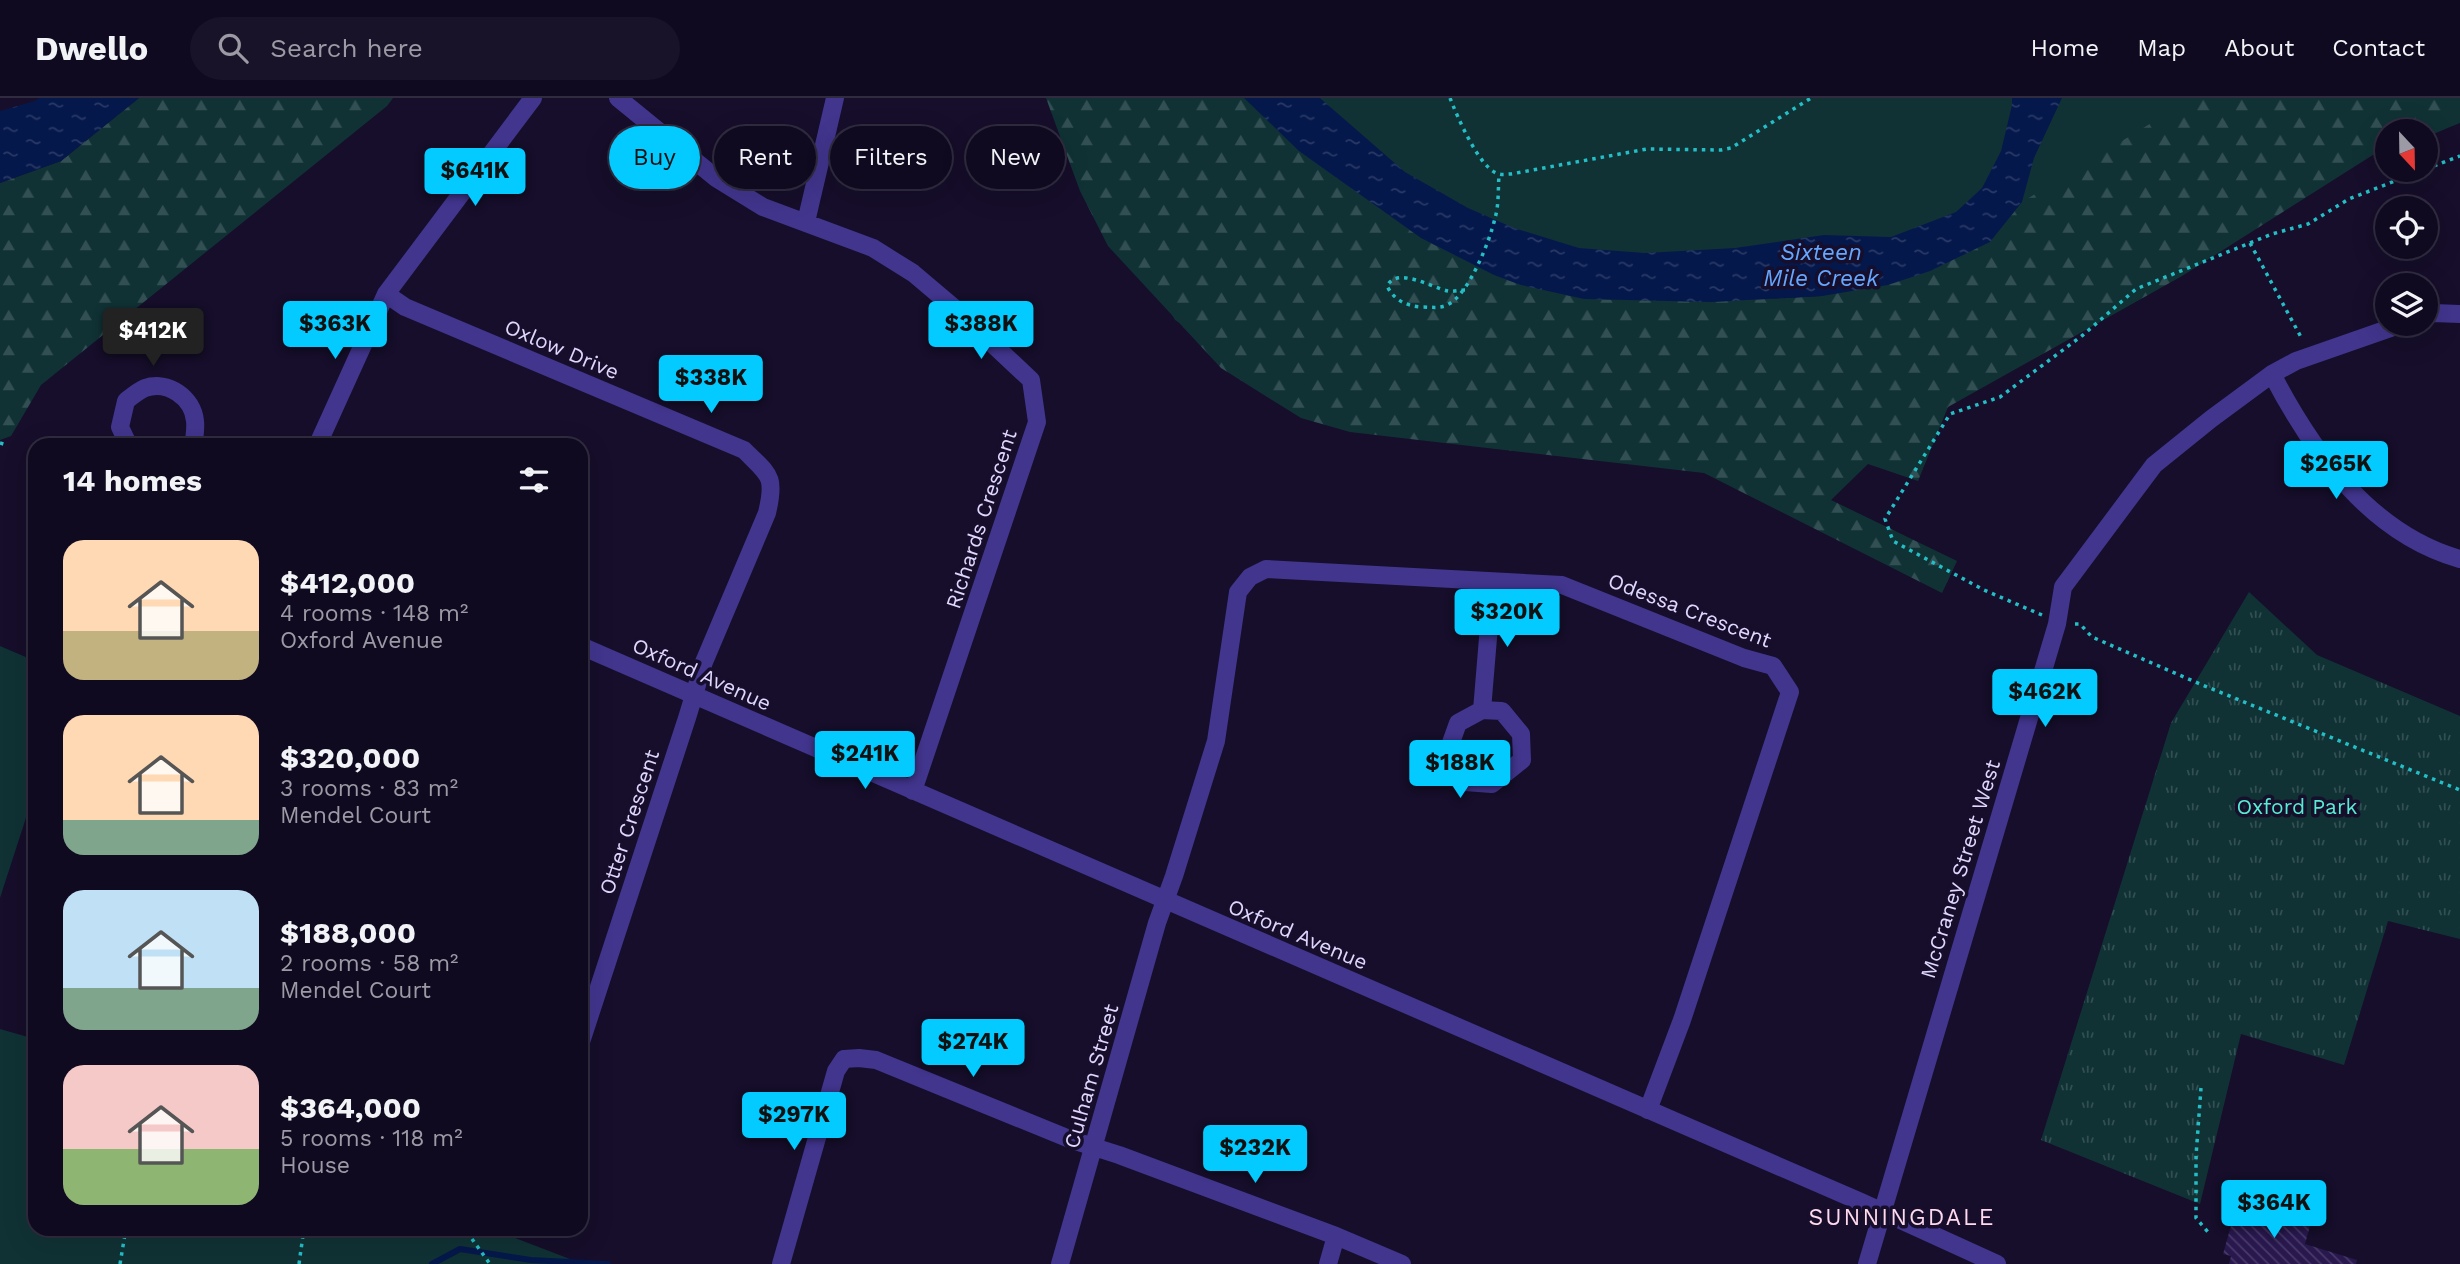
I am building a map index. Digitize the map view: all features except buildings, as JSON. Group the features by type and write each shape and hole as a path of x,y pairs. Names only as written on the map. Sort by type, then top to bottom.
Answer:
{"street":[{"path":"321,438 386,294 533,98"},
{"name":"Richards Crescent","path":"618,98 716,178 763,207 873,248 912,273 952,306 1031,380 1037,422 913,791"},
{"path":"806,222 835,98"},
{"name":"Oxlow Drive","path":"386,294 418,312 744,450 766,470 772,492 767,513 704,662 693,695"},
{"path":"2438,313 2460,314"},
{"name":"McCraney Street West","path":"1867,1264 2057,624 2063,587 2154,465 2272,374 2312,356 2375,334"},
{"path":"2272,374 2301,429 2338,476 2383,522 2437,553 2460,559"},
{"path":"125,438 120,427 126,401 145,388 162,387 177,391 187,403 195,419 194,438"},
{"name":"Odessa Crescent","path":"1165,901 1216,741 1238,593 1250,577 1266,569 1562,585 1744,658 1773,666 1790,692 1682,1020 1648,1110"},
{"path":"1482,710 1491,602 1496,582"},
{"name":"Oxford Avenue","path":"588,649 1882,1211 1997,1264"},
{"name":"Otter Crescent","path":"588,1021 693,695"},
{"path":"1482,710 1503,711 1521,734 1522,760 1492,784 1465,782 1448,751 1458,723 1482,710"},
{"name":"Culham Street","path":"1060,1264 1165,901"},
{"path":"781,1264 836,1071 844,1059 859,1058 876,1060 1094,1149 1119,1155 1336,1236 1402,1264"},
{"path":"1328,1264 1336,1236"}],"path":[{"path":"1450,98 1465,135 1491,170 1499,174 1647,149 1731,148 1811,98"},
{"path":"2438,164 2460,156"},
{"path":"1465,290 1450,292 1422,281 1402,277 1394,278 1387,286 1394,298 1416,307 1439,308 1451,303 1465,290 1496,218 1499,174"},
{"path":"2392,182 2349,199 2308,224 2250,243 2136,289 2083,335 2000,397 1950,414 1885,519 1893,541 1984,590 2043,615 2057,624 2080,624 2092,636 2200,684 2460,790"},
{"path":"2250,243 2312,356"},
{"path":"0,443 6,445"},
{"path":"2201,1088 2196,1156 2196,1218 2208,1232"},
{"path":"120,1264 125,1236"},
{"path":"299,1264 303,1236"},
{"path":"470,1236 490,1264"}],"green space":[{"path":"139,98 393,98 387,106 41,385 11,436 0,440 0,183 61,161"},
{"path":"1046,98 1244,98 1299,151 1421,238 1494,275 1521,285 1584,299 1711,302 1822,296 1990,242 2022,202 2184,103 2187,98 2460,98 2430,119 2375,119 2375,154 2182,276 1948,407 1918,481 1868,464 1831,500 1957,561 1942,593 1704,473 1350,432 1301,418 1221,368 1108,246 1080,191 1065,150 1065,126 1056,126"},
{"path":"1063,98 2460,98 2460,123 2438,132 2438,119 2375,119 2375,154 2282,186 1297,403 1175,320 1092,180"},
{"name":"Oxford Park","path":"2249,592 2317,655 2460,716 2460,939 2388,921 2344,1065 2241,1034 2200,1204 2041,1140 2171,723"},
{"path":"0,646 28,658 28,812 0,898"},
{"path":"0,1029 28,1037 28,1236 510,1236 583,1264 0,1264"}],"water":[{"path":"39,98 139,98 61,161 0,183 0,111"},
{"name":"Sixteen Mile Creek","path":"1244,98 1320,98 1405,172 1468,208 1514,228 1579,248 1645,253 1735,248 1824,235 1891,237 1956,212 1982,188 2001,151 2012,98 2062,98 2034,158 2022,202 1990,242 1930,271 1888,285 1822,296 1711,302 1584,299 1521,285 1494,275 1421,238 1299,151"}],"waterway":[{"path":"432,1264 460,1249 531,1260 608,1264"}],"district":[{"name":"SUNNINGDALE","path":"1902,1217"}]}
